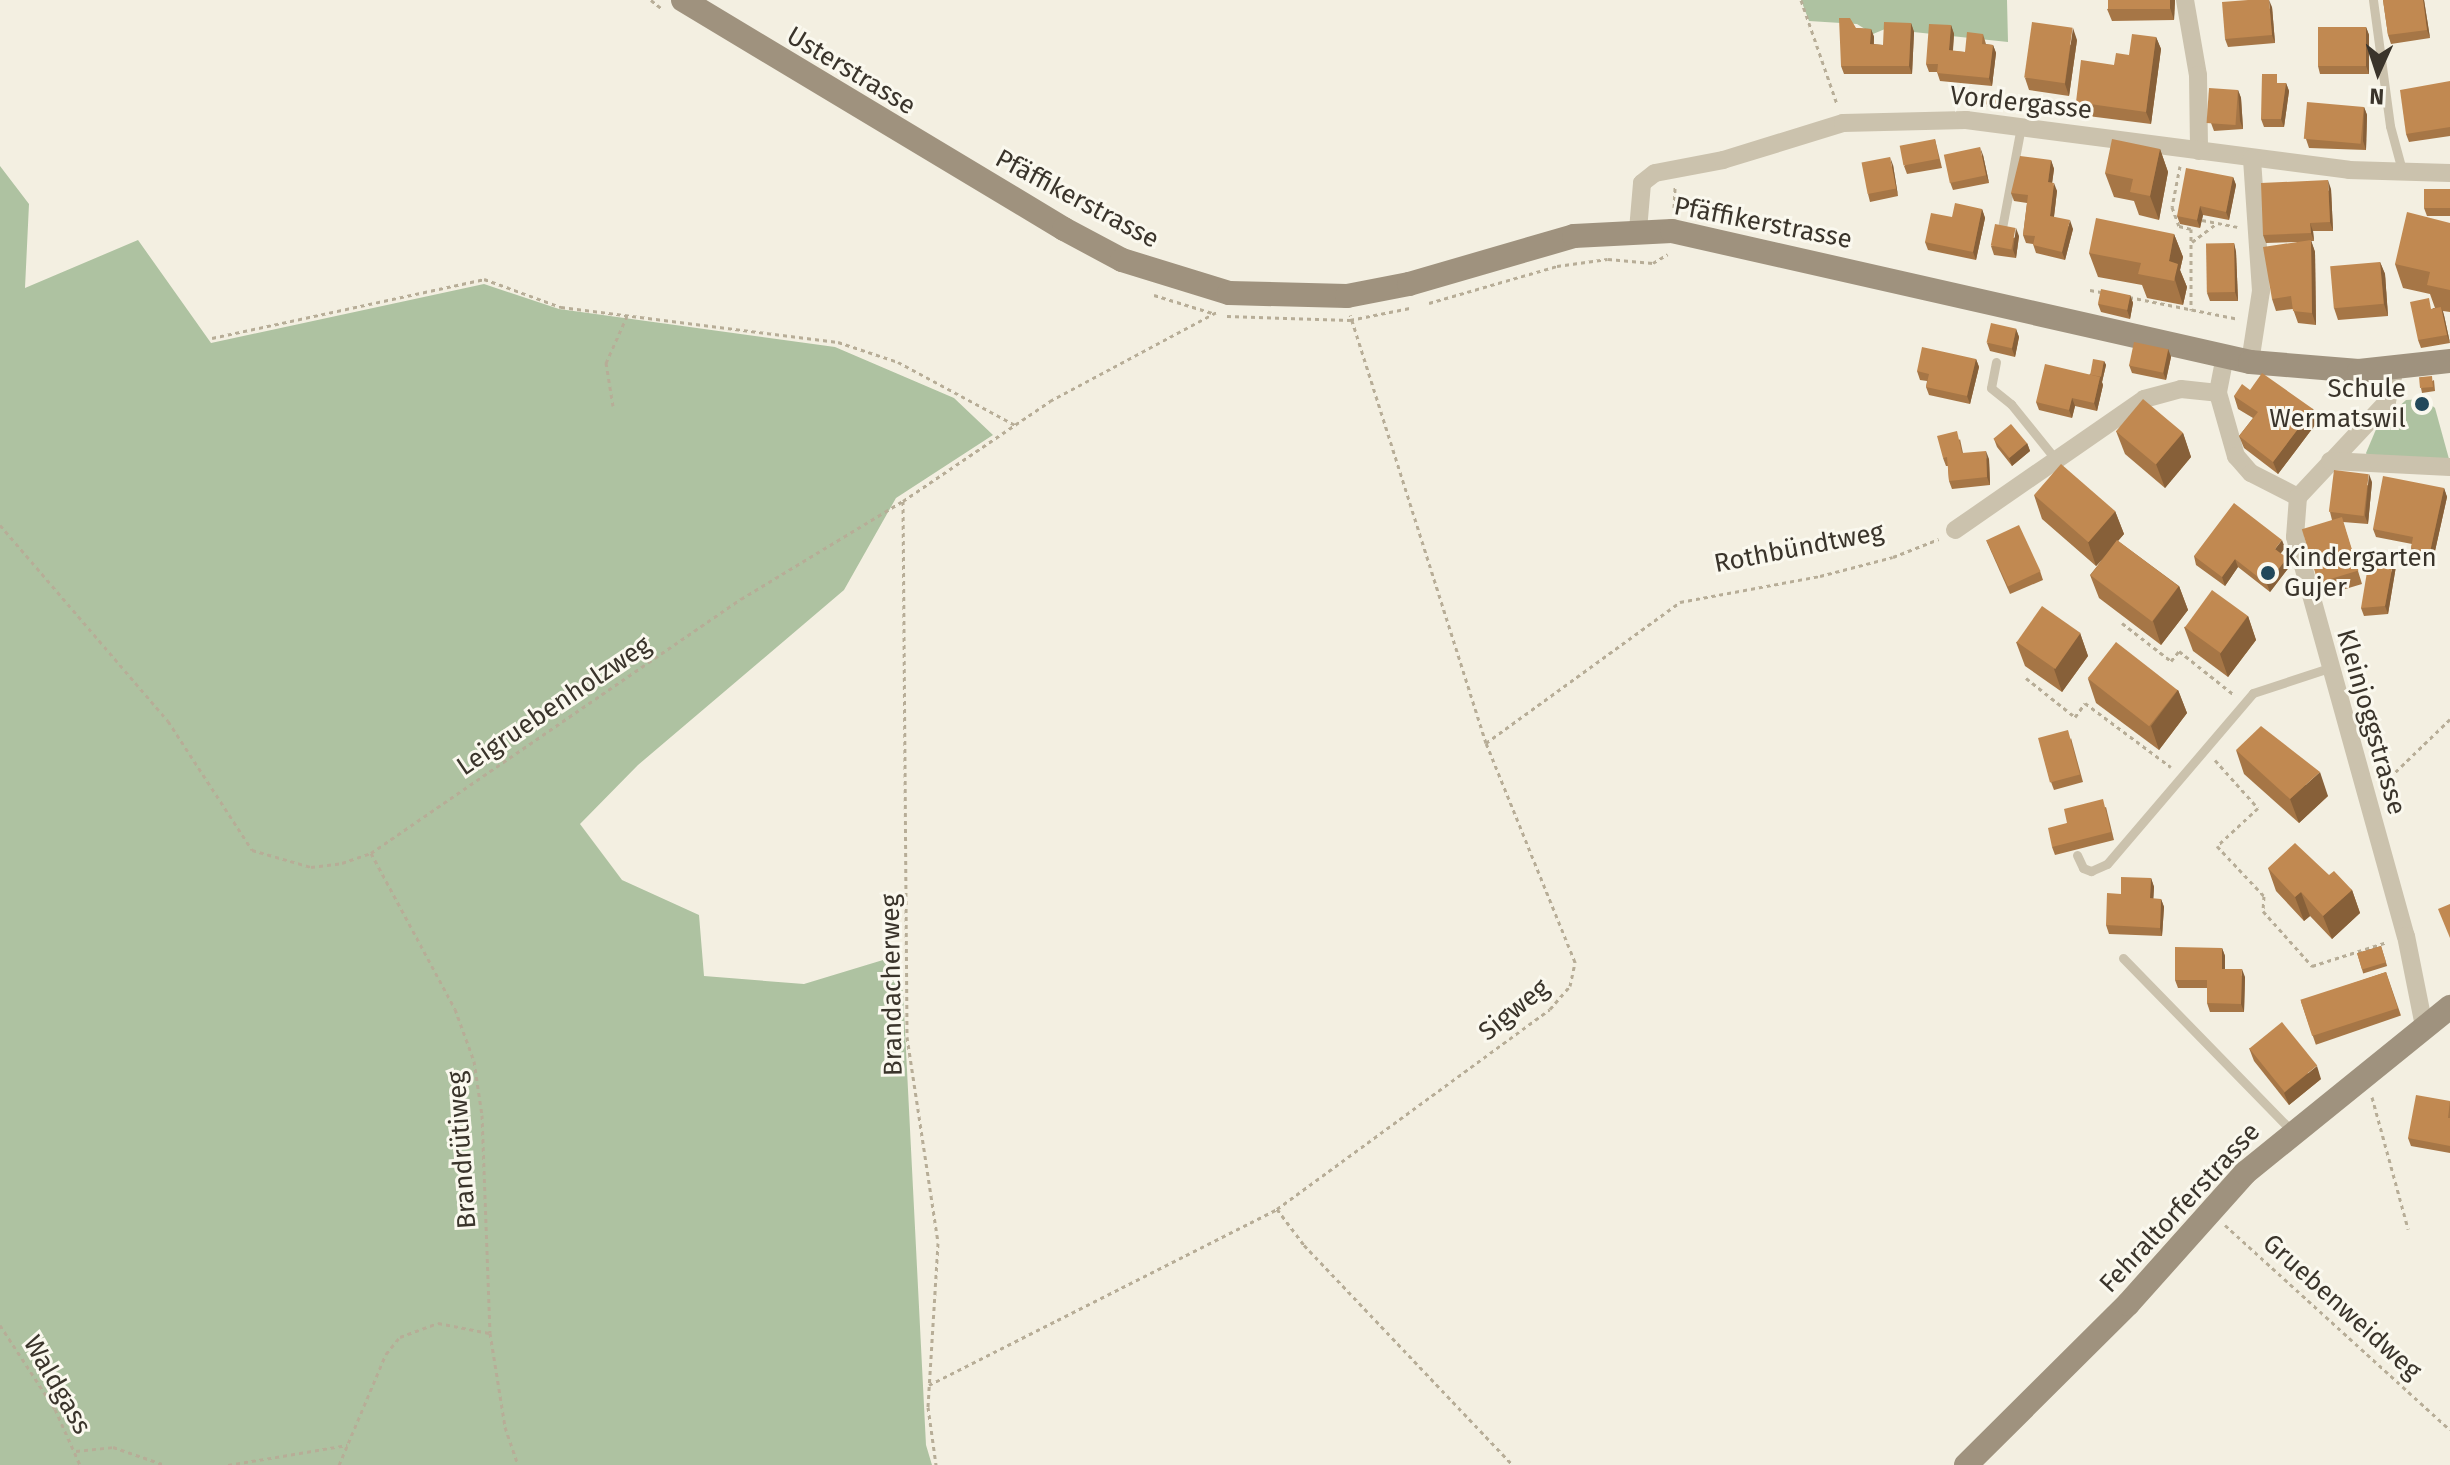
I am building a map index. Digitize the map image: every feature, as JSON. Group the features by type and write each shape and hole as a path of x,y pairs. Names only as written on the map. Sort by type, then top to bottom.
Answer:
{"main road":[{"name":"Usterstrasse","path":"673,5 950,162"},
{"name":"Pfäffikerstrasse","path":"950,162 1122,260 1229,293 1278,298 1379,291 1574,236 1638,230 1707,235 2250,362 2317,370 2395,369 2450,361"},
{"name":"Fehraltorferstrasse","path":"1966,1465 2128,1304 2210,1211 2292,1131 2365,1079 2450,1007"}],"street":[{"path":"2185,0 2200,104 2191,150"},
{"name":"Vordergasse","path":"1638,230 1642,183 1655,173 1723,160 1843,123 1966,120 2252,158 2403,174 2450,173"},
{"path":"2250,362 2261,291 2252,158"},
{"path":"2225,356 2218,393 2242,465 2298,497 2394,391 2395,369"},
{"path":"1955,530 2144,399 2181,389 2218,393"},
{"path":"2359,431 2361,466"},
{"path":"2330,461 2361,466 2450,467"},
{"name":"Kleinjoggstrasse","path":"2298,497 2295,537 2406,936 2424,1026"}],"lane":[{"path":"2373,0 2390,126 2403,174"},
{"path":"2002,228 2021,126"},
{"path":"1996,362 1991,388 2011,404 2057,461"},
{"path":"2077,855 2083,868 2091,871 2107,864 2245,703 2262,688 2329,668"},
{"path":"2123,958 2292,1131"}],"path":[{"path":"651,0 673,5"},
{"path":"1801,0 1843,123"},
{"path":"2191,150 2172,207 2179,226 2191,229 2191,310"},
{"path":"2202,220 2235,226"},
{"path":"2191,243 2217,223"},
{"path":"1426,304 1557,266 1608,259 1653,263 1664,260 1671,249"},
{"path":"212,338 484,279 561,307 838,342 898,362 1015,425"},
{"path":"2090,290 2104,292"},
{"path":"1144,291 1215,313 1302,322 1350,320 1412,307"},
{"path":"2118,295 2233,318"},
{"name":"Leigruebenholzweg","path":"0,525 168,721 252,850 311,867 371,853 741,599 903,501 1103,370 1215,313"},
{"path":"613,406 606,363 628,315"},
{"name":"Sigweg","path":"929,1385 1277,1209 1550,1009 1570,986 1575,962 1486,743 1353,337"},
{"name":"Brandacherweg","path":"903,501 907,1037 939,1269 929,1385 929,1429 936,1465"},
{"name":"Rothbündtweg","path":"1486,743 1680,602 1893,557 1955,530"},
{"path":"2122,623 2171,661 2179,651 2245,703"},
{"path":"2026,678 2075,717 2085,703 2170,768 2175,761 2187,773"},
{"path":"2364,792 2379,788 2450,719"},
{"path":"2207,749 2258,808 2217,846 2264,896 2263,911 2312,966 2406,936"},
{"name":"Brandrütiweg","path":"371,853 455,1009 474,1061 482,1115 490,1333 505,1427 518,1465"},
{"path":"2365,1079 2408,1229"},
{"path":"1277,1209 1304,1245 1513,1465"},
{"name":"Gruebenweidweg","path":"2210,1211 2450,1430"},
{"path":"339,1465 386,1354 400,1337 432,1323 490,1333"},
{"name":"Waldgass","path":"0,1325 55,1409 80,1465"},
{"path":"228,1465 347,1445"},
{"path":"75,1451 113,1447 165,1465"}],"green space":[{"path":"1801,0 2007,0 2008,42 1885,29 1873,34 1857,24 1809,21"},
{"path":"0,166 29,204 25,288 138,240 211,343 484,284 559,309 835,347 954,398 993,435 896,498 844,590 638,765 580,824 622,880 699,915 704,976 804,984 883,960 903,991 926,1445 932,1465 0,1465"},
{"name":"Schule Wermatswil","path":"2424,399 2435,408 2449,459 2369,460 2366,453 2377,427 2406,400"}],"building":[{"path":"2108,0 2170,0 2170,9 2108,9"},
{"path":"2269,0 2272,35 2225,39 2222,2"},
{"path":"2383,0 2423,0 2427,30 2388,35"},
{"path":"1839,18 1850,18 1856,28 1871,29 1870,44 1883,45 1884,22 1911,23 1909,66 1841,66"},
{"path":"2032,22 2073,28 2065,83 2024,77"},
{"path":"1929,24 1951,25 1949,50 1965,52 1967,32 1983,34 1982,44 1993,45 1989,78 1937,73 1938,64 1926,64"},
{"path":"2318,27 2366,27 2366,66 2318,66"},
{"path":"2132,34 2156,37 2146,112 2076,102 2081,60 2114,65 2116,53 2129,55"},
{"path":"2262,74 2277,74 2277,83 2286,83 2281,119 2261,119"},
{"path":"2450,81 2450,127 2406,134 2400,90"},
{"path":"2209,88 2238,90 2235,125 2207,123"},
{"path":"1987,94 2003,96 2002,105 1986,103"},
{"path":"2307,102 2364,107 2361,144 2304,139"},
{"path":"1935,139 1939,159 1903,166 1900,146"},
{"path":"2112,139 2160,149 2150,196 2130,192 2133,179 2105,173"},
{"path":"1980,147 1986,175 1950,183 1944,155"},
{"path":"2020,156 2051,160 2048,182 2054,183 2050,216 2070,220 2062,252 2033,245 2035,236 2023,235 2028,195 2011,193"},
{"path":"1890,157 1896,188 1868,194 1862,163"},
{"path":"2186,168 2233,177 2226,212 2200,206 2197,220 2177,216"},
{"path":"2328,180 2330,222 2310,223 2311,233 2263,235 2261,183"},
{"path":"2424,189 2450,189 2450,208 2424,208"},
{"path":"1955,203 1982,209 1973,252 1925,242 1931,213 1952,217"},
{"path":"2407,212 2450,223 2450,290 2427,285 2430,272 2395,264"},
{"path":"2096,218 2174,234 2169,261 2178,264 2174,281 2138,274 2141,263 2089,253"},
{"path":"1995,224 2016,228 2011,250 1991,246"},
{"path":"2311,240 2312,313 2293,311 2291,296 2272,299 2263,247"},
{"path":"2206,243 2234,243 2235,292 2207,292"},
{"path":"2380,262 2384,304 2334,308 2330,266"},
{"path":"2101,289 2130,295 2127,310 2098,304"},
{"path":"2429,298 2431,309 2441,307 2447,335 2418,340 2410,302"},
{"path":"1991,323 2016,329 2012,348 1987,342"},
{"path":"2134,342 2168,349 2163,373 2129,365"},
{"path":"1922,347 1976,359 1967,396 1926,387 1929,374 1917,371"},
{"path":"2093,359 2104,361 2101,377 2090,375"},
{"path":"2045,364 2100,377 2094,403 2072,398 2069,410 2036,402"},
{"path":"2262,373 2313,409 2273,462 2239,436 2258,412 2234,396 2242,384 2250,390"},
{"path":"2432,376 2433,387 2420,388 2419,377"},
{"path":"2143,399 2183,432 2156,465 2116,431"},
{"path":"2011,424 2027,443 2009,458 1993,439"},
{"path":"1957,431 1962,453 1986,451 1987,477 1949,481 1947,457 1943,458 1937,436"},
{"path":"2061,464 2115,511 2088,542 2034,495"},
{"path":"2334,470 2369,474 2364,516 2329,512"},
{"path":"2383,476 2444,488 2430,552 2411,548 2413,537 2373,529"},
{"path":"2234,503 2282,540 2275,549 2287,558 2267,584 2235,559 2222,577 2194,556"},
{"path":"2342,517 2358,571 2318,583 2302,529"},
{"path":"2019,525 2041,571 2008,586 1986,540"},
{"path":"2117,540 2178,586 2152,621 2091,575"},
{"path":"2370,554 2394,558 2385,606 2361,608"},
{"path":"2212,590 2248,616 2221,653 2185,627"},
{"path":"2042,606 2081,633 2055,669 2017,642"},
{"path":"2116,642 2177,690 2149,726 2088,678"},
{"path":"2261,726 2320,772 2290,799 2236,750"},
{"path":"2068,730 2080,774 2050,782 2038,738"},
{"path":"2103,799 2111,832 2052,847 2048,828 2067,823 2064,809"},
{"path":"2295,843 2329,875 2334,871 2352,890 2323,916 2301,892 2295,897 2268,868"},
{"path":"2121,877 2151,878 2150,898 2161,899 2160,928 2106,925 2107,893 2121,894"},
{"path":"2450,904 2450,938 2438,909"},
{"path":"2381,946 2386,962 2362,970 2357,953"},
{"path":"2175,947 2222,948 2222,969 2242,969 2241,1004 2207,1003 2207,980 2175,980"},
{"path":"2386,972 2398,1008 2312,1036 2300,1000"},
{"path":"2282,1022 2317,1066 2285,1092 2249,1048"},
{"path":"2416,1095 2450,1101 2450,1146 2408,1138"}],"place":[{"name":"Schule Wermatswil","path":"2422,404"},
{"name":"Kindergarten Gujer","path":"2268,573"}]}
